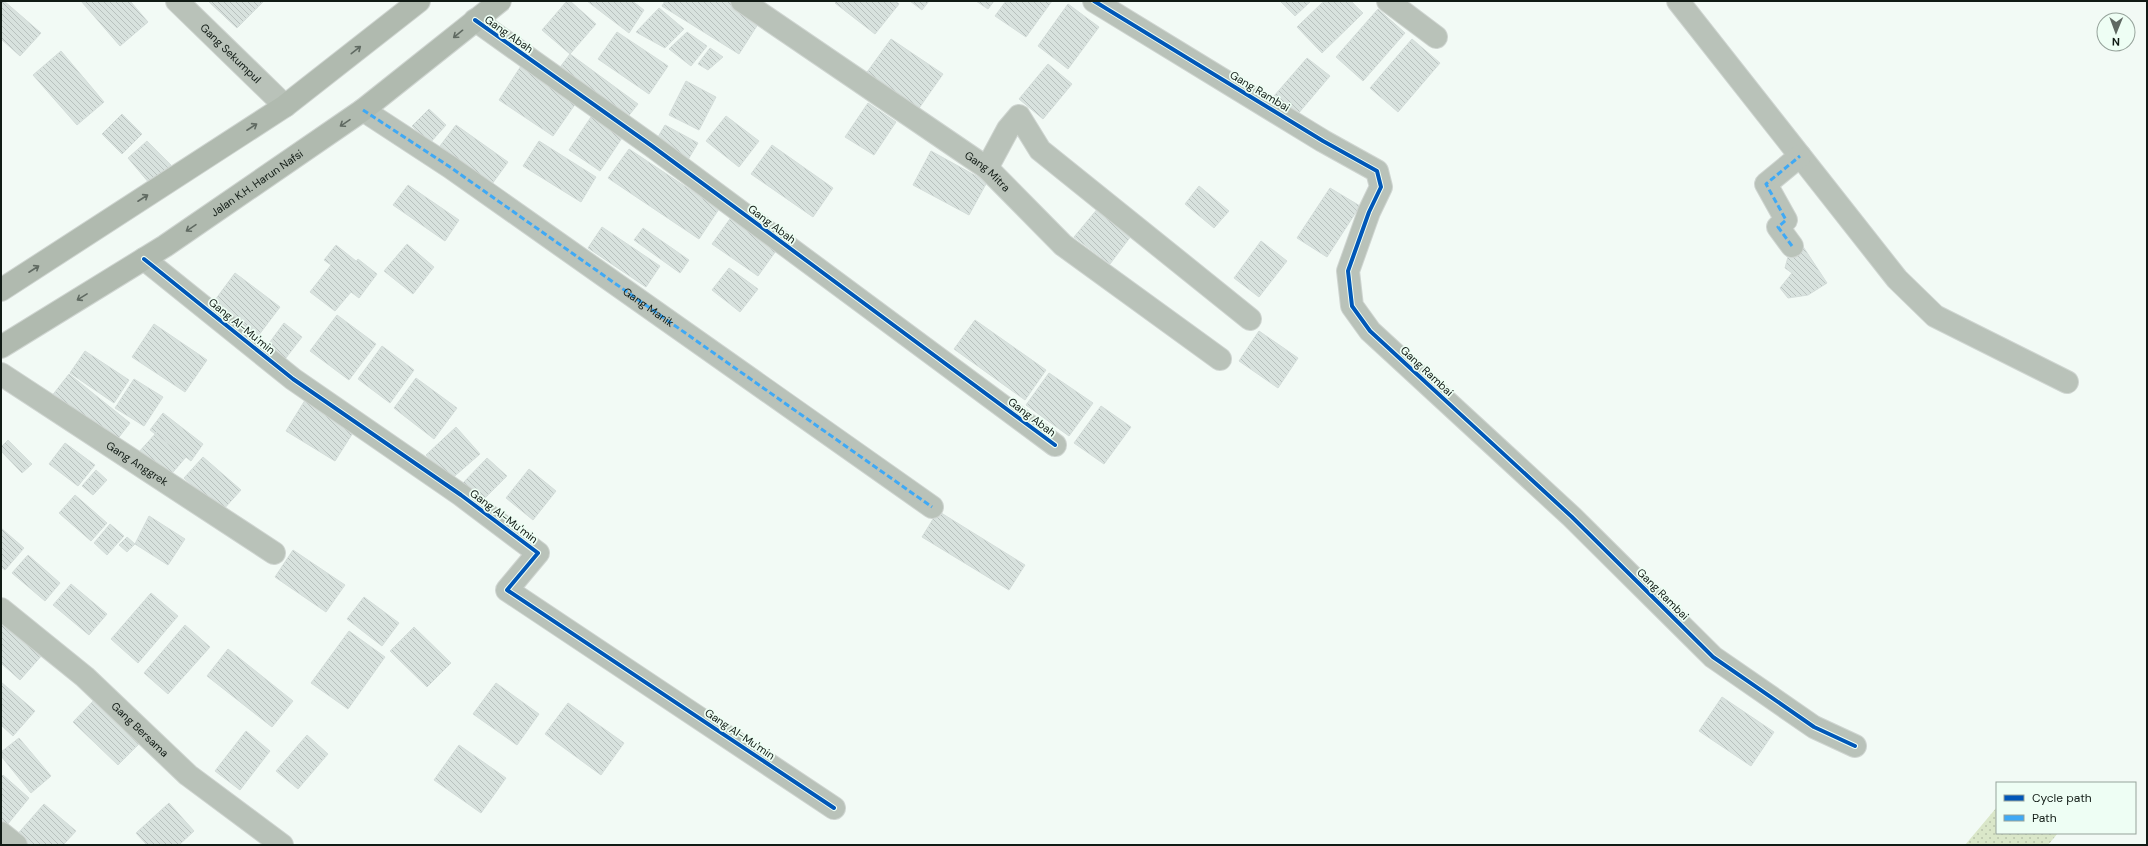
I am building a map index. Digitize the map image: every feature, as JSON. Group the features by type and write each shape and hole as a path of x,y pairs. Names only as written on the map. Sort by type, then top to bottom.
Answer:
{"main road":[{"path":"1,290 285,106 420,1"},
{"name":"Jalan K.H. Harun Nafsi","path":"1,347 144,259 363,110 500,1"}],"street":[{"name":"Gang Sekumpul","path":"177,1 285,106"},
{"name":"Gang Mitra","path":"742,1 987,168 1063,245 1220,359"},
{"name":"Gang Rambai","path":"1094,1 1323,141 1377,171 1381,187 1369,212 1348,271 1352,306 1370,331 1572,517 1713,657 1814,727 1855,746"},
{"path":"1388,1 1436,37"},
{"path":"1678,1 1897,279 1935,316 2067,382"},
{"name":"Gang Abah","path":"475,20 652,146 1055,445"},
{"name":"Gang Manik","path":"363,110 450,167 932,506"},
{"path":"987,168 1008,130 1019,116 1040,150 1250,320"},
{"path":"1792,246 1778,227 1786,220 1766,184 1800,156"},
{"name":"Gang Al-Mu'min","path":"144,259 293,379 461,495 538,553 507,590 834,808"},
{"name":"Gang Anggrek","path":"1,374 274,553"},
{"name":"Gang Bersama","path":"1,609 85,677 188,775 282,845"},
{"path":"1,833 16,845"}],"green space":[{"path":"1996,808 1996,834 2057,834 2048,845 1965,845"}],"building":[{"path":"1,1 4,1 41,33 20,56 1,39"},
{"path":"81,1 130,1 148,22 120,46"},
{"path":"208,1 264,1 237,28"},
{"path":"209,1 264,1 237,28"},
{"path":"567,1 570,1 596,24 570,54 542,30"},
{"path":"587,1 632,1 644,10 629,33"},
{"path":"665,1 728,1 760,21 739,54 662,6"},
{"path":"837,1 895,1 899,4 875,34 835,3"},
{"path":"910,1 929,1 922,10"},
{"path":"976,1 994,1 988,9"},
{"path":"1006,1 1052,1 1026,37 995,16"},
{"path":"1280,1 1311,1 1295,16"},
{"path":"1324,1 1351,1 1363,13 1322,53 1297,27"},
{"path":"1068,4 1099,27 1068,69 1038,46"},
{"path":"659,8 684,29 665,48 636,32"},
{"path":"1378,9 1405,33 1363,81 1336,57"},
{"path":"617,32 668,66 649,94 598,59"},
{"path":"687,32 707,46 691,66 669,49"},
{"path":"891,39 943,74 917,111 865,75"},
{"path":"1412,39 1440,63 1398,112 1370,88"},
{"path":"710,48 723,57 708,70 698,64"},
{"path":"61,51 104,102 77,125 33,75"},
{"path":"570,54 638,104 622,124 555,74"},
{"path":"1307,58 1330,76 1297,115 1274,96"},
{"path":"1048,64 1072,84 1043,119 1019,99"},
{"path":"521,66 576,103 553,136 499,100"},
{"path":"686,81 716,97 699,130 669,115"},
{"path":"868,103 896,122 874,155 845,137"},
{"path":"429,109 446,125 430,143 412,126"},
{"path":"122,114 142,134 122,154 102,134"},
{"path":"593,114 624,135 600,171 569,150"},
{"path":"726,116 759,141 739,167 706,141"},
{"path":"456,125 508,162 492,184 440,146"},
{"path":"665,125 698,143 686,163 654,144"},
{"path":"147,141 171,165 150,184 128,158"},
{"path":"539,141 596,177 581,202 523,166"},
{"path":"772,145 833,188 813,217 751,174"},
{"path":"629,149 719,209 699,239 608,178"},
{"path":"931,151 987,182 969,215 913,185"},
{"path":"408,185 459,220 445,241 393,205"},
{"path":"1199,186 1229,211 1214,228 1185,204"},
{"path":"1330,188 1360,206 1327,257 1297,238"},
{"path":"1099,207 1131,236 1110,264 1074,237"},
{"path":"732,216 778,248 758,276 712,244"},
{"path":"602,227 660,266 646,287 588,248"},
{"path":"643,228 689,260 680,273 634,240"},
{"path":"1261,241 1287,261 1259,297 1234,278"},
{"path":"407,244 434,267 413,294 384,271"},
{"path":"336,245 356,261 358,259 377,274 359,298 351,292 335,311 310,292 331,265 324,260"},
{"path":"1802,245 1827,283 1808,295 1788,298 1780,288 1792,273 1785,268 1788,257"},
{"path":"729,268 758,289 740,312 712,290"},
{"path":"235,273 280,307 255,340 210,307"},
{"path":"337,315 376,344 349,380 310,351"},
{"path":"975,320 1046,370 1025,400 954,349"},
{"path":"284,323 302,337 282,363 264,350"},
{"path":"154,324 207,360 185,392 132,357"},
{"path":"1259,331 1298,358 1278,388 1239,361"},
{"path":"382,346 414,370 390,403 358,379"},
{"path":"85,351 129,380 114,403 70,373"},
{"path":"1049,373 1093,403 1069,436 1026,405"},
{"path":"69,374 130,423 112,446 51,397"},
{"path":"416,378 457,408 434,439 394,408"},
{"path":"134,379 163,397 144,426 115,408"},
{"path":"307,397 356,428 335,461 286,431"},
{"path":"1101,406 1131,427 1104,464 1074,443"},
{"path":"163,413 203,444 191,461 150,430"},
{"path":"456,427 480,454 449,481 426,455"},
{"path":"157,432 186,457 168,478 138,453"},
{"path":"8,440 32,464 22,473 1,451 1,447"},
{"path":"65,443 95,465 78,486 49,464"},
{"path":"203,457 241,490 222,511 184,478"},
{"path":"487,458 507,476 480,503 461,485"},
{"path":"529,469 556,491 533,520 506,498"},
{"path":"96,470 107,480 93,495 82,486"},
{"path":"75,495 107,523 91,541 59,513"},
{"path":"938,511 1025,565 1009,590 922,537"},
{"path":"149,516 185,539 168,565 135,544"},
{"path":"110,524 124,536 107,555 94,543"},
{"path":"1,528 24,548 5,570 1,567"},
{"path":"127,537 135,544 127,552 119,545"},
{"path":"293,550 345,585 326,612 275,577"},
{"path":"28,555 60,583 45,601 12,573"},
{"path":"71,584 107,614 89,635 53,605"},
{"path":"151,593 178,616 138,663 111,639"},
{"path":"364,597 399,623 382,646 347,619"},
{"path":"1,614 43,654 20,680 1,663"},
{"path":"185,625 210,647 168,694 144,673"},
{"path":"414,627 451,663 427,687 390,651"},
{"path":"349,631 385,657 348,709 311,683"},
{"path":"228,649 293,701 272,727 207,676"},
{"path":"1,682 35,711 13,736 1,725"},
{"path":"496,683 539,714 517,745 473,714"},
{"path":"100,694 145,738 118,765 73,722"},
{"path":"1722,697 1774,732 1751,766 1699,731"},
{"path":"568,703 624,743 601,775 545,734"},
{"path":"246,731 270,751 240,790 215,771"},
{"path":"307,735 328,754 298,789 276,771"},
{"path":"19,738 51,776 31,793 1,756 1,752"},
{"path":"459,745 506,778 481,813 434,780"},
{"path":"3,775 29,798 7,825 1,820 1,777"},
{"path":"169,803 194,831 179,845 147,845 136,833"},
{"path":"44,804 76,831 63,845 25,845 15,837"}],"marked path":[{"path":"363,110 450,167 932,507"},
{"path":"1792,246 1778,227 1786,220 1766,184 1800,156"}],"cycle path":[{"path":"1094,1 1323,141 1377,171 1381,187 1369,212 1348,271 1352,306 1370,331 1572,517 1713,657 1814,727 1855,746"},
{"path":"475,20 652,146 1055,445"},
{"path":"144,259 293,379 461,495 538,553 507,590 834,808"}]}
